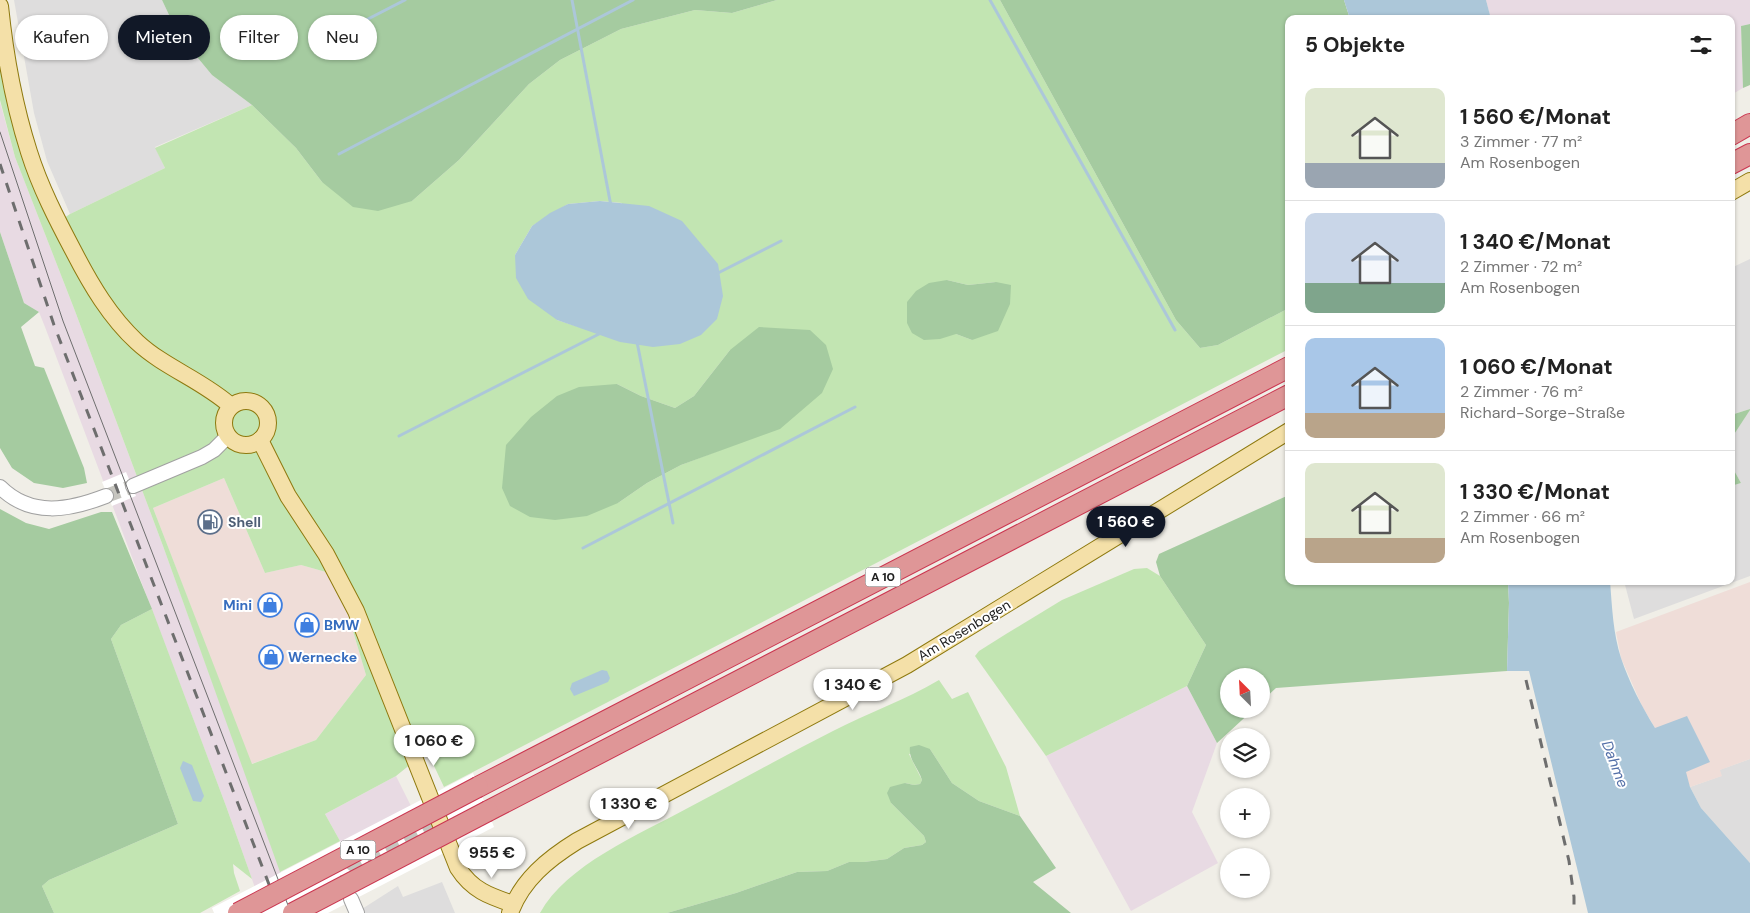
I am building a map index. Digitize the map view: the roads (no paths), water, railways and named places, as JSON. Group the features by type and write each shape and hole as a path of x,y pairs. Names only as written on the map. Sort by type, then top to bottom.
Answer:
{"highway":[{"path":"1735,132 1750,124"},
{"path":"1735,162 1750,154"},
{"name":"A 10","path":"238,913 1285,369"},
{"name":"A 10","path":"293,913 1285,397"}],"main road":[{"path":"0,6 14,96 29,152 51,207 89,281 114,316 138,343 162,361 203,384 231,406"},
{"path":"1735,190 1750,182"},
{"path":"249,401 255,403 264,411 268,423 260,440 247,445 234,441 228,436 225,430 224,417 231,406 236,403 249,401"},
{"name":"Am Rosenbogen","path":"512,909 524,886 534,874 561,851 577,841 907,665 1285,433"},
{"path":"260,440 288,496 326,554 356,611 458,868 466,880 479,890 512,909"}],"street":[{"path":"133,486 202,457 214,450 228,436"},
{"path":"0,488 20,502 37,508 68,508 106,496"},
{"path":"351,899 357,913"}],"water":[{"path":"1344,0 1486,0 1490,15 1349,15"},
{"path":"600,201 649,206 682,221 718,264 723,296 717,319 701,335 680,344 653,347 620,342 557,320 528,299 516,278 515,255 532,226 550,213 568,204"},
{"name":"Dahme","path":"1508,585 1610,585 1613,620 1618,649 1645,712 1655,728 1687,716 1710,762 1686,772 1690,787 1701,808 1750,863 1750,913 1588,913 1529,671 1507,671"},
{"path":"602,670 607,671 610,678 608,682 574,696 570,689 572,683"},
{"path":"183,761 192,765 204,796 201,802 193,801 180,768"}],"waterway":[{"path":"376,15 405,0"},
{"path":"572,0 611,206"},
{"path":"339,154 633,0"},
{"path":"990,0 1175,330"},
{"path":"718,273 781,241"},
{"path":"399,436 601,333"},
{"path":"637,342 673,523"},
{"path":"583,548 855,407"}],"tunnel":[{"path":"106,496 133,486"},
{"path":"348,891 347,876 356,865 440,823"}],"tram line":[{"path":"0,132 63,321 291,913"}],"railway":[{"path":"0,164 54,325 280,913"},
{"path":"1526,680 1569,861 1574,897 1574,913"}],"place":[{"name":"Shell","path":"210,522"},
{"name":"Mini","path":"270,605"},
{"name":"BMW","path":"307,625"},
{"name":"Wernecke","path":"271,657"}]}
